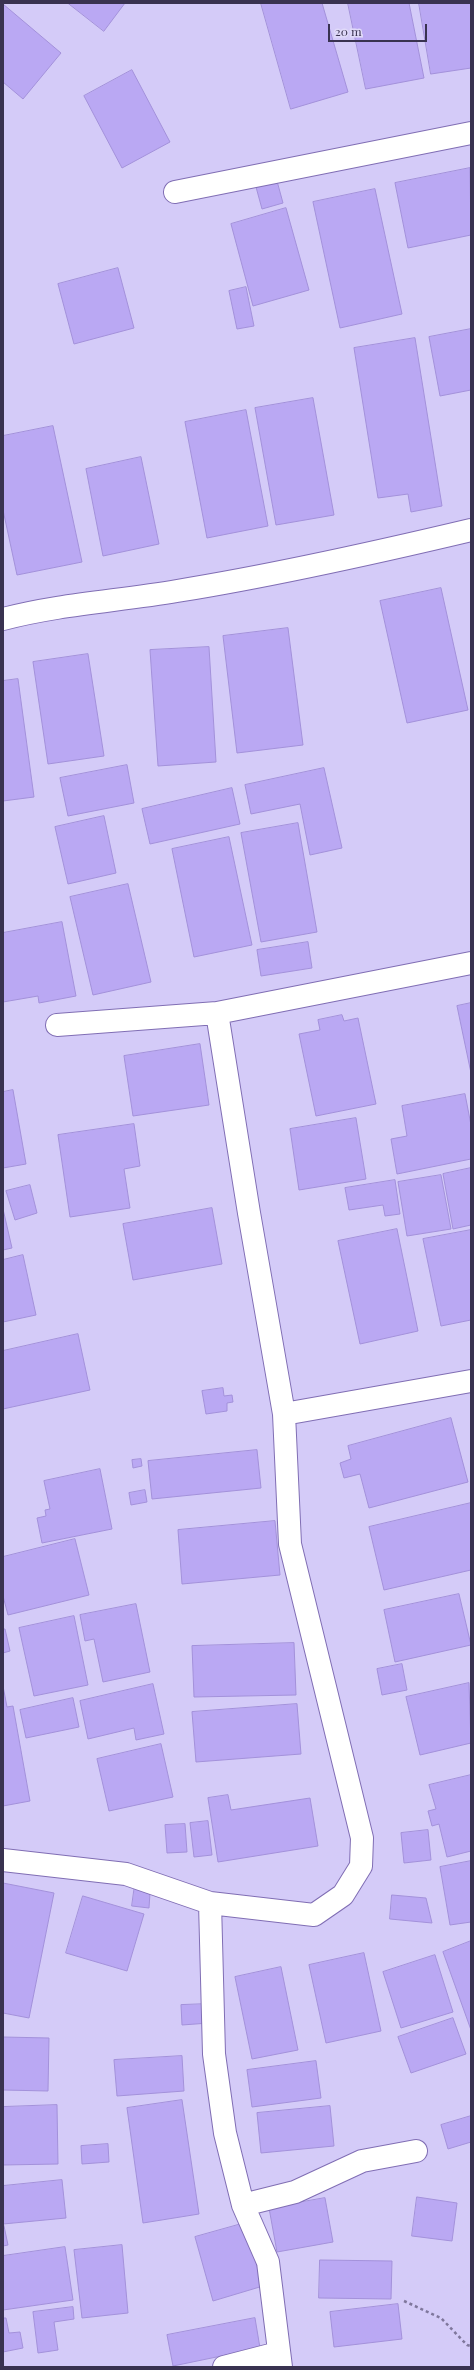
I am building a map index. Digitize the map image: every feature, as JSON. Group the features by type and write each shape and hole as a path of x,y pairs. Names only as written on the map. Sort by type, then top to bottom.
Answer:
{"street":[{"path":"175,192 471,134"},
{"path":"3,620 29,612 176,592 359,557 471,530"},
{"path":"57,1026 217,1013 471,963"},
{"path":"3,1860 126,1874 210,1903 314,1916 343,1895 361,1866 362,1838 290,1544 284,1414 249,1213 217,1013"},
{"path":"284,1414 471,1381"},
{"path":"210,1903 214,2054 225,2133 243,2205 268,2262 280,2360 224,2367"},
{"path":"243,2205 295,2192 362,2162 416,2151"}],"path":[{"path":"404,2301 441,2318 467,2345 471,2346"}],"building":[{"path":"68,3 125,3 104,31"},
{"path":"261,3 322,3 348,92 291,109"},
{"path":"348,3 409,3 424,78 366,89"},
{"path":"419,3 471,3 471,68 431,74"},
{"path":"3,4 61,53 23,99 3,82"},
{"path":"132,70 170,142 122,168 84,96"},
{"path":"470,168 471,235 408,248 395,183"},
{"path":"277,181 283,203 262,209 256,187"},
{"path":"375,189 402,314 340,328 313,202"},
{"path":"286,208 309,290 253,306 231,224"},
{"path":"118,268 134,328 74,344 58,284"},
{"path":"246,287 254,326 237,329 229,291"},
{"path":"471,329 471,390 440,396 429,337"},
{"path":"415,338 442,506 411,512 408,494 378,498 354,348"},
{"path":"313,398 334,515 276,525 255,408"},
{"path":"246,410 268,526 207,538 185,422"},
{"path":"53,426 82,562 17,575 3,510 3,436"},
{"path":"141,457 159,544 103,556 86,469"},
{"path":"441,588 468,710 407,723 380,601"},
{"path":"288,628 303,745 237,753 223,636"},
{"path":"209,647 216,762 158,766 150,650"},
{"path":"88,654 104,756 48,764 33,662"},
{"path":"18,679 34,797 3,801 3,681"},
{"path":"127,765 134,803 68,816 60,778"},
{"path":"324,768 342,848 310,855 300,804 251,814 245,785"},
{"path":"232,788 240,824 150,844 142,809"},
{"path":"104,816 116,873 68,884 55,827"},
{"path":"298,823 317,932 261,942 241,833"},
{"path":"229,837 252,945 194,957 172,849"},
{"path":"128,884 151,982 93,995 70,897"},
{"path":"62,922 76,996 39,1003 38,996 3,1002 3,933"},
{"path":"308,942 312,968 261,976 257,950"},
{"path":"471,1003 471,1073 457,1006"},
{"path":"342,1015 344,1021 358,1018 376,1104 316,1116 299,1034 320,1030 318,1020"},
{"path":"200,1044 209,1105 133,1116 124,1056"},
{"path":"13,1090 26,1164 3,1168 3,1092"},
{"path":"465,1094 471,1125 471,1159 397,1174 391,1139 407,1136 402,1106"},
{"path":"356,1118 366,1179 299,1190 290,1129"},
{"path":"134,1124 140,1166 124,1169 130,1208 70,1217 58,1135"},
{"path":"471,1168 471,1225 453,1229 443,1174"},
{"path":"441,1175 451,1229 407,1236 398,1182"},
{"path":"395,1180 400,1214 385,1216 383,1205 349,1210 345,1188"},
{"path":"30,1185 37,1213 15,1220 6,1191"},
{"path":"212,1208 222,1264 133,1280 123,1224"},
{"path":"3,1209 12,1248 3,1250"},
{"path":"397,1229 418,1331 360,1344 338,1241"},
{"path":"471,1230 471,1320 441,1326 423,1239"},
{"path":"23,1255 36,1315 3,1322 3,1260"},
{"path":"78,1334 90,1390 3,1409 3,1351"},
{"path":"223,1388 224,1396 232,1395 233,1402 227,1403 227,1411 206,1414 202,1391"},
{"path":"451,1418 468,1482 369,1508 360,1474 344,1478 340,1463 351,1459 348,1446"},
{"path":"257,1450 261,1488 152,1499 148,1461"},
{"path":"141,1459 142,1466 133,1468 132,1460"},
{"path":"100,1469 112,1529 42,1543 37,1518 46,1516 45,1510 50,1509 44,1481"},
{"path":"145,1490 147,1502 131,1505 129,1493"},
{"path":"471,1503 471,1570 384,1590 369,1527"},
{"path":"275,1521 280,1575 182,1584 178,1530"},
{"path":"75,1539 89,1595 8,1615 3,1596 3,1557"},
{"path":"459,1594 471,1645 395,1662 384,1610"},
{"path":"136,1604 150,1672 103,1682 94,1639 85,1641 80,1615"},
{"path":"74,1616 88,1685 34,1696 19,1628"},
{"path":"3,1629 5,1629 10,1651 3,1653"},
{"path":"294,1643 296,1695 194,1697 192,1646"},
{"path":"402,1664 407,1690 382,1695 377,1669"},
{"path":"469,1683 471,1743 420,1755 406,1697"},
{"path":"153,1684 164,1734 136,1740 134,1728 88,1739 80,1701"},
{"path":"3,1686 7,1707 13,1706 30,1801 3,1806"},
{"path":"73,1698 79,1727 26,1738 20,1710"},
{"path":"297,1704 301,1754 196,1762 192,1712"},
{"path":"161,1744 173,1797 109,1811 97,1759"},
{"path":"471,1775 471,1851 447,1857 439,1824 432,1826 428,1811 436,1809 429,1785"},
{"path":"228,1795 231,1810 310,1798 318,1846 218,1862 208,1798"},
{"path":"208,1821 212,1855 194,1857 190,1823"},
{"path":"185,1824 187,1852 167,1853 165,1825"},
{"path":"428,1830 431,1860 404,1863 401,1833"},
{"path":"471,1861 471,1922 450,1925 440,1867"},
{"path":"3,1883 54,1893 29,2018 3,2013"},
{"path":"135,1884 150,1893 149,1908 132,1906"},
{"path":"392,1895 426,1898 432,1923 390,1919"},
{"path":"83,1896 144,1914 127,1971 66,1953"},
{"path":"471,1941 471,2030 443,1952"},
{"path":"364,1953 381,2031 326,2043 309,1965"},
{"path":"435,1955 453,2012 401,2028 383,1972"},
{"path":"281,1967 298,2050 252,2059 235,1977"},
{"path":"208,2004 209,2023 182,2025 181,2005"},
{"path":"453,2018 466,2054 411,2073 398,2037"},
{"path":"3,2037 49,2038 48,2091 3,2090"},
{"path":"182,2056 184,2091 117,2096 114,2060"},
{"path":"316,2061 321,2098 252,2107 247,2070"},
{"path":"182,2100 199,2214 143,2223 127,2108"},
{"path":"57,2105 58,2164 3,2165 3,2107"},
{"path":"330,2106 334,2146 261,2153 257,2113"},
{"path":"471,2116 471,2142 448,2149 441,2125"},
{"path":"108,2144 109,2162 82,2164 81,2146"},
{"path":"62,2180 66,2218 3,2224 3,2186"},
{"path":"417,2197 457,2203 452,2241 412,2236"},
{"path":"325,2198 333,2242 277,2252 269,2208"},
{"path":"245,2223 263,2286 213,2301 195,2237"},
{"path":"4,2226 8,2245 3,2246 3,2227"},
{"path":"122,2245 128,2313 82,2318 74,2250"},
{"path":"65,2247 73,2300 3,2310 3,2256"},
{"path":"320,2260 392,2261 391,2299 319,2298"},
{"path":"398,2304 402,2339 334,2347 330,2312"},
{"path":"73,2307 74,2319 54,2322 58,2350 38,2353 33,2312"},
{"path":"3,2318 6,2318 9,2333 20,2332 23,2348 3,2352"},
{"path":"255,2318 260,2348 173,2366 167,2335"}]}
